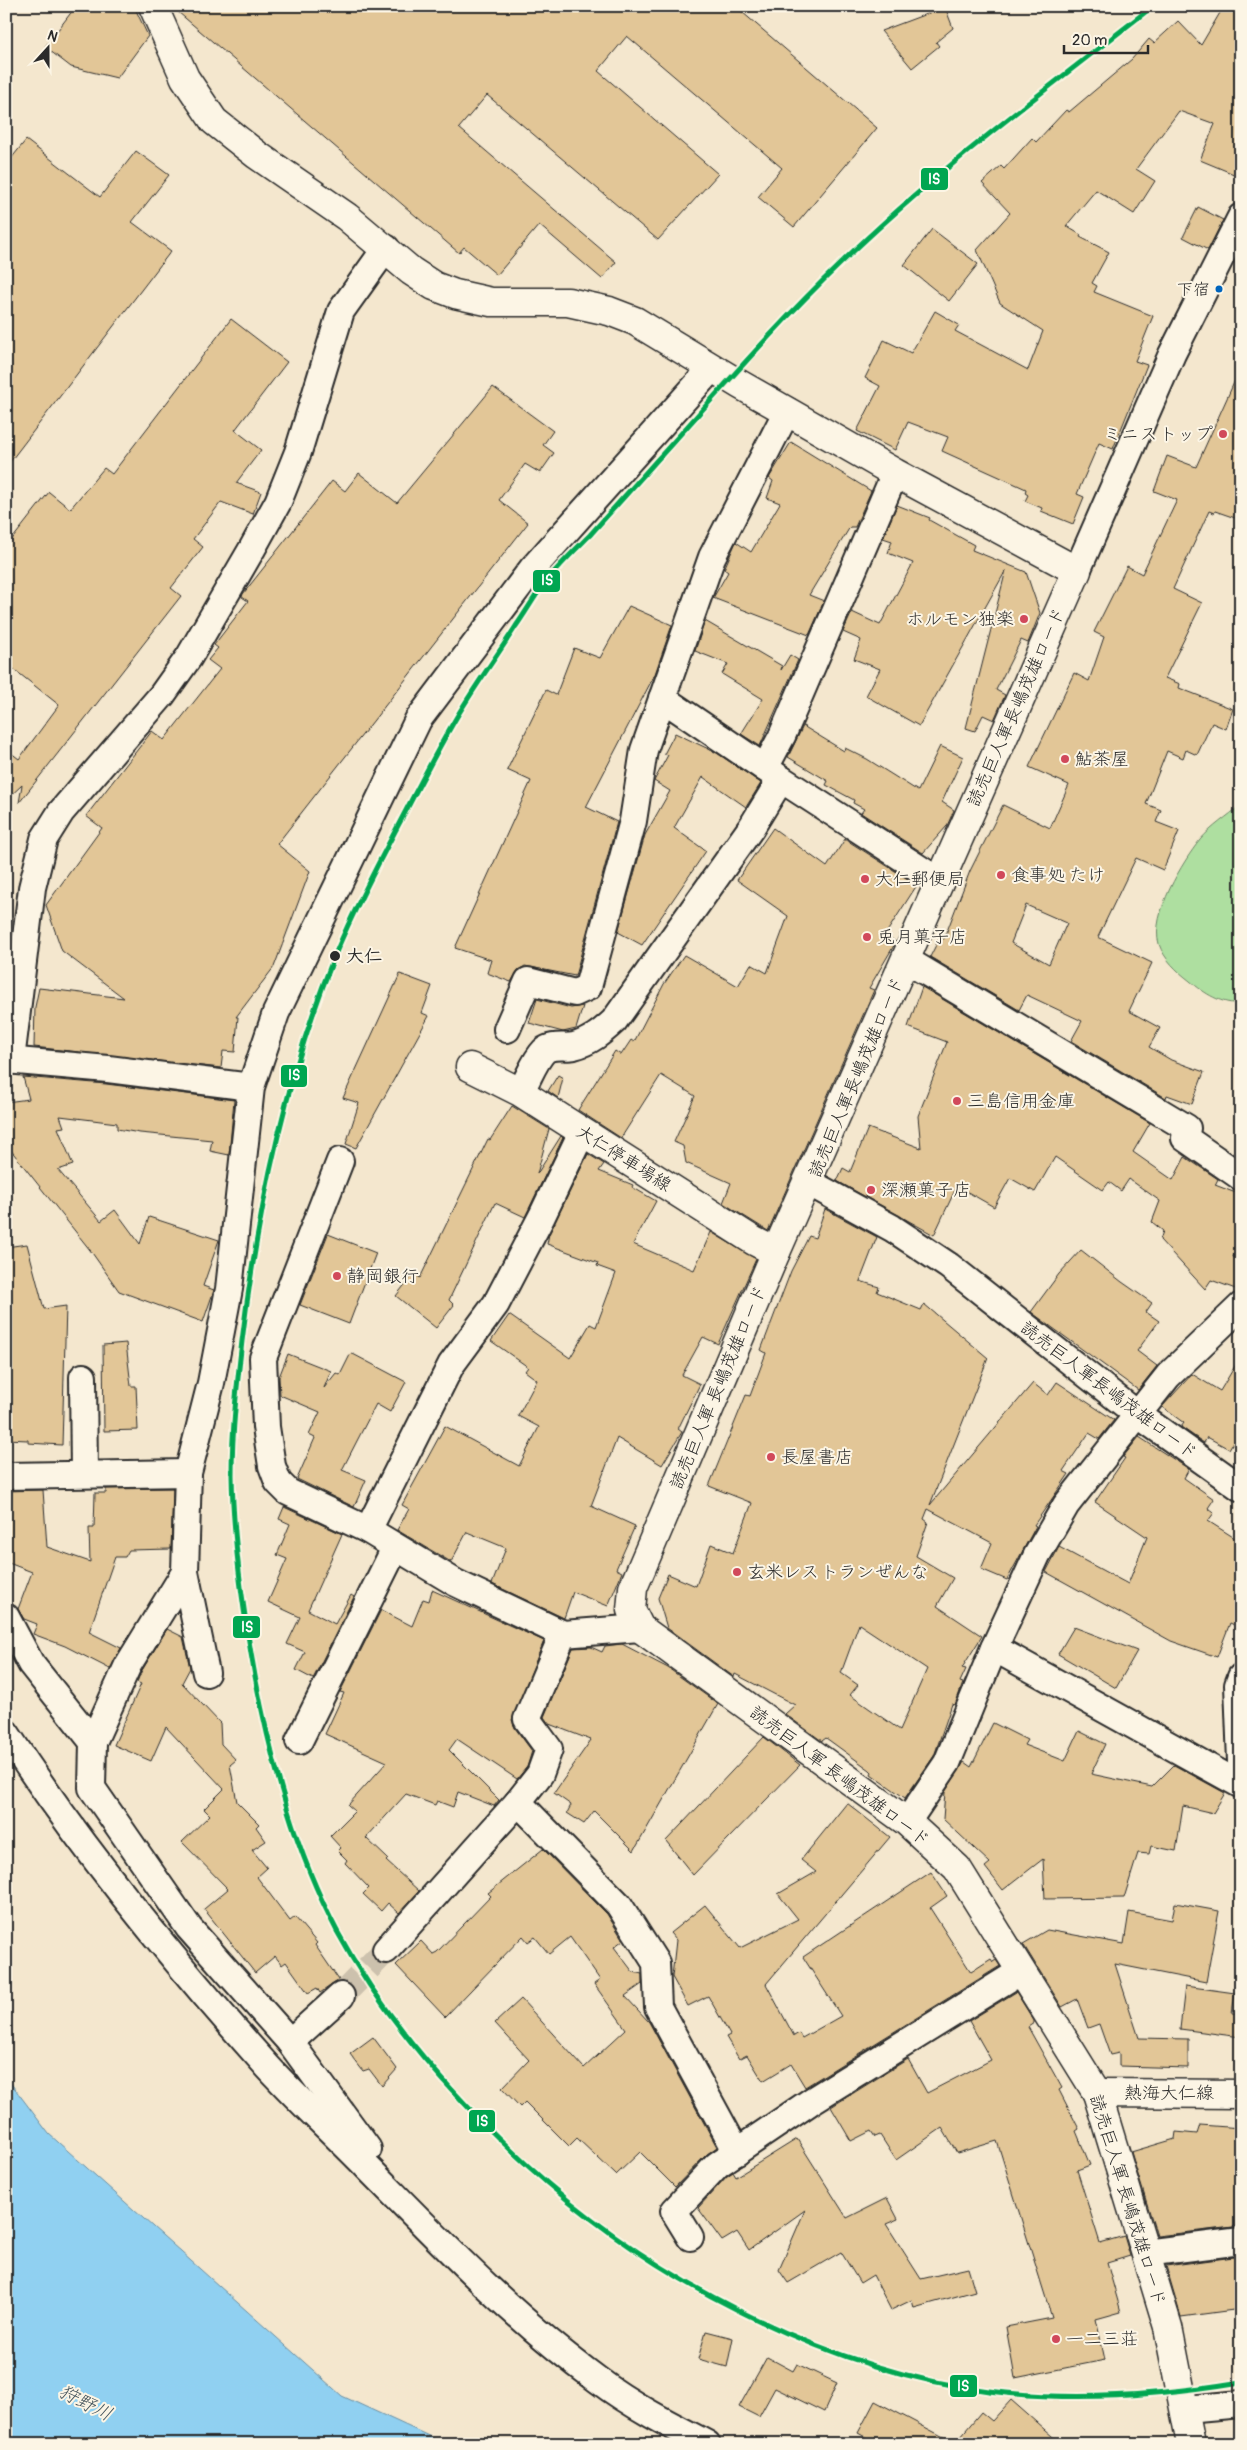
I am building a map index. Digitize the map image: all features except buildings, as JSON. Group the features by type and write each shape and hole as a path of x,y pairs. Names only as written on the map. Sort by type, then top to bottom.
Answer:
{"main road":[{"path":"153,6 185,78 214,121 347,217 411,271 434,286 455,294 491,302 568,302 610,311 656,332 712,368 894,473 1077,571"},
{"name":"読売巨人軍長嶋茂雄ロード","path":"808,1182 1077,571"},
{"name":"大仁停車場線","path":"470,1067 520,1092 754,1241 776,1252"},
{"name":"読売巨人軍 長嶋茂雄ロード","path":"808,1182 776,1252 633,1588 631,1610 640,1628 907,1822 957,1868 1097,2093 1168,2327 1186,2409 1191,2444"},
{"name":"熱海大仁線","path":"1097,2093 1241,2094"}],"street":[{"path":"1077,571 1172,354 1241,217"},
{"path":"251,1087 108,1069 9,1060 32,888 44,839 61,812 162,695 189,656 278,502 298,452 341,311 386,248"},
{"path":"206,1673 185,1572 188,1473 211,1383 229,1289 251,1087 276,1013 418,720 532,570 712,368"},
{"path":"507,1029 528,981 575,993 588,988 633,821 644,750 712,557 787,411"},
{"path":"520,1092 545,1051 557,1046 573,1046 596,1037 614,1021 750,828 773,774 782,736 894,473"},
{"path":"662,698 773,774 940,882"},
{"path":"906,960 1188,1128 1185,1138 1241,1177"},
{"path":"368,1530 451,1365 496,1304 542,1216 582,1132"},
{"path":"340,1161 263,1358 266,1427 272,1466 278,1482 288,1492 368,1530 456,1583 563,1634 640,1628"},
{"name":"読売巨人軍長嶋茂雄ロード","path":"808,1182 892,1228 949,1266 1137,1414 1241,1488"},
{"path":"907,1822 947,1763 994,1648 1037,1554 1066,1505 1168,1376 1241,1306"},
{"path":"83,1377 84,1474"},
{"path":"6,1476 188,1473"},
{"path":"299,1741 395,1548"},
{"path":"185,1572 128,1665 93,1742 92,1788 189,1928 290,2042 368,2148 378,2178"},
{"path":"6,1617 31,1664 93,1742"},
{"path":"386,1950 518,1802 540,1774 549,1749 527,1719 563,1634"},
{"path":"994,1648 1241,1785"},
{"path":"1241,1677 1238,1685 1241,1762"},
{"path":"6,1734 65,1819 142,1922 270,2068 378,2178 488,2289 580,2367 671,2425 707,2444"},
{"path":"518,1802 619,1905 656,1963 658,2008 738,2152"},
{"path":"690,2237 674,2212 717,2165 813,2100 1021,1971"},
{"path":"290,2042 341,1996"},
{"path":"1145,2252 1241,2241"},
{"path":"1186,2409 1241,2404"}],"green space":[{"path":"1241,805 1241,1003 1234,1003 1220,1000 1207,994 1180,973 1164,955 1159,944 1157,932 1164,904 1185,861 1204,835"}],"water":[{"name":"狩野川","path":"6,2077 49,2134 342,2396 446,2444 6,2444"}],"tunnel":[{"path":"341,1996 386,1950"}],"transit line":[{"name":"IS","path":"1153,6 954,162 878,228 793,311 590,535 549,577 459,712 345,931 319,997 303,1045 276,1142 256,1241 240,1358 232,1475 237,1551 243,1601 262,1709 277,1774 297,1838 322,1901 356,1964 377,1996 422,2056 473,2112 527,2165 575,2206 627,2245 683,2280 742,2312 802,2340 864,2363 927,2380 989,2391 1052,2396 1084,2397 1146,2394 1241,2382"}],"place":[{"name":"下宿","path":"1219,289"},
{"name":"ミニストップ","path":"1223,434"},
{"name":"ホルモン独楽","path":"1024,619"},
{"name":"鮎茶屋","path":"1065,759"},
{"name":"食事処 たけ","path":"1001,875"},
{"name":"大仁郵便局","path":"865,879"},
{"name":"兎月菓子店","path":"867,937"},
{"name":"大仁","path":"335,956"},
{"name":"三島信用金庫","path":"957,1101"},
{"name":"深瀬菓子店","path":"871,1190"},
{"name":"静岡銀行","path":"337,1276"},
{"name":"長屋書店","path":"771,1457"},
{"name":"玄米レストランぜんな","path":"737,1572"},
{"name":"一二三荘","path":"1056,2339"}]}
